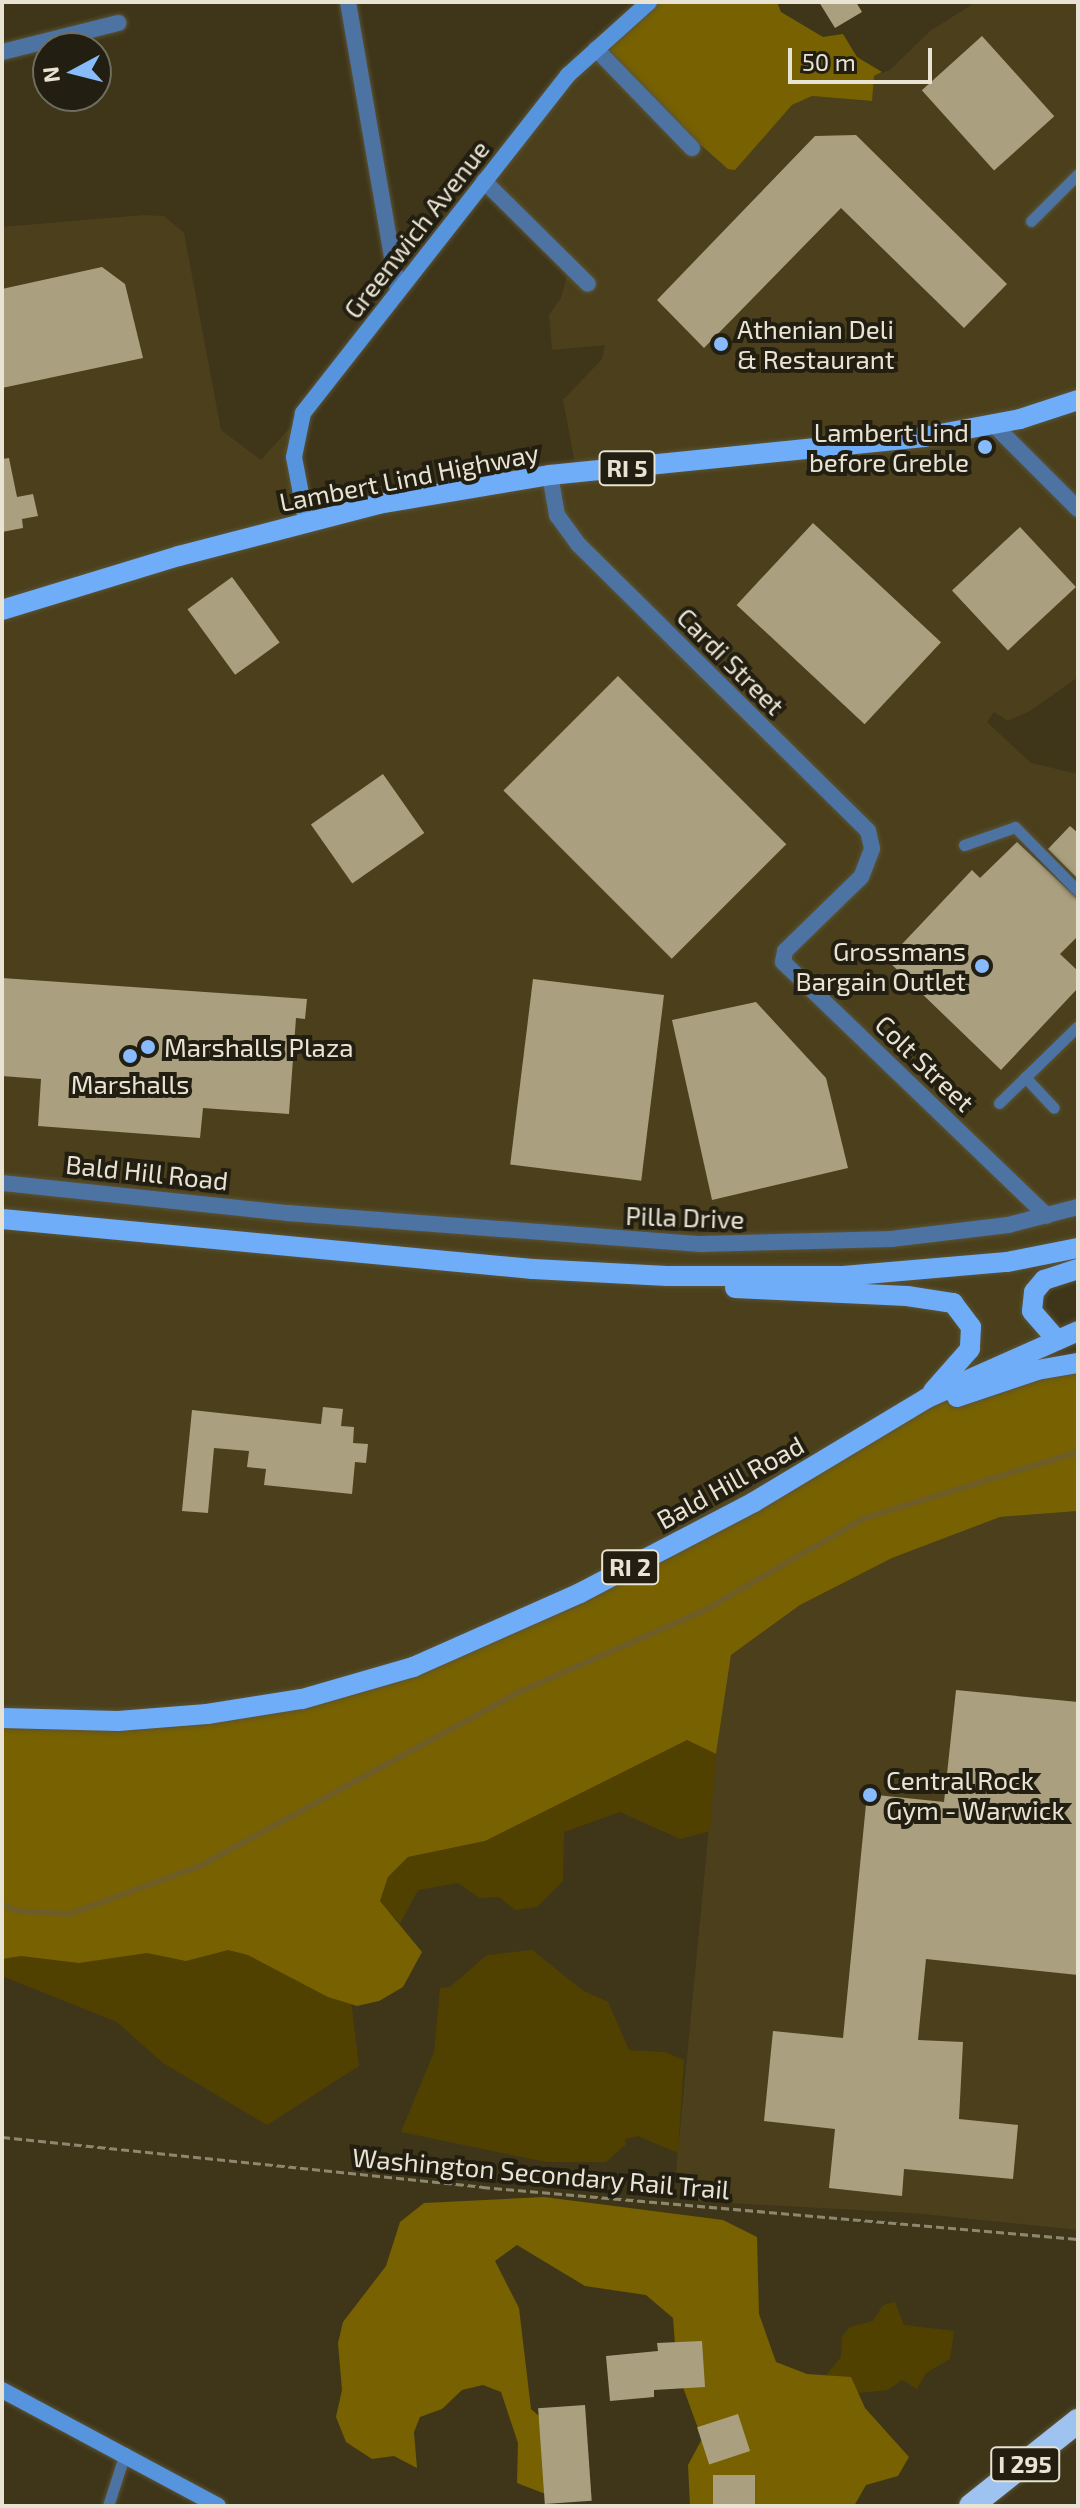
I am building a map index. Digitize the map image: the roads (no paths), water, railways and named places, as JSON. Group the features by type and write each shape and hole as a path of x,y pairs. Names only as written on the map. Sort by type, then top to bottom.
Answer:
{"highway":[{"name":"I 295","path":"971,2506 1078,2421"}],"main road":[{"name":"Lambert Lind Highway","path":"2,610 306,520 483,484 924,437 993,424 1078,400"},
{"path":"2,1219 651,1283 907,1296 953,1303 971,1327 970,1349 927,1398"},
{"path":"533,1269 843,1276 1007,1262 1078,1248"},
{"path":"1057,1340 1040,1323 1031,1302 1044,1280 1078,1269"},
{"name":"Bald Hill Road","path":"2,1718 118,1721 192,1715 358,1685 473,1643 580,1593 754,1502 927,1398 1078,1331"},
{"path":"890,1421 1037,1370 1078,1363"}],"street":[{"path":"348,2 398,290"},
{"name":"Greenwich Avenue","path":"306,520 294,457 303,413 568,75 649,2"},
{"path":"2,52 118,23"},
{"path":"596,49 692,148"},
{"path":"484,181 588,284"},
{"path":"993,424 1078,509"},
{"name":"Cardi Street","path":"550,475 557,515 579,545 864,824 872,849 861,877"},
{"name":"Colt Street","path":"861,877 785,951 783,962 1047,1216"},
{"name":"Bald Hill Road","path":"2,1183 287,1213"},
{"name":"Pilla Drive","path":"287,1213 701,1244 891,1239 1047,1216 1078,1207"},
{"path":"2,2390 125,2453 218,2506"}],"lane":[{"path":"1031,221 1078,174"},
{"path":"964,845 1015,827 1078,891"},
{"path":"999,1103 1077,1028"},
{"path":"1025,1077 1054,1108"},
{"path":"108,2506 125,2453"}],"waterway":[{"path":"2,1904 17,1911 70,1914 200,1866 519,1692 703,1611 865,1518 1078,1452"}],"place":[{"name":"Athenian Deli & Restaurant","path":"721,344"},
{"name":"Lambert Lind before Greble","path":"985,447"},
{"name":"Grossmans Bargain Outlet","path":"982,966"},
{"name":"Marshalls Plaza","path":"148,1047"},
{"name":"Marshalls","path":"130,1056"},
{"name":"Central Rock Gym - Warwick","path":"870,1795"}]}
